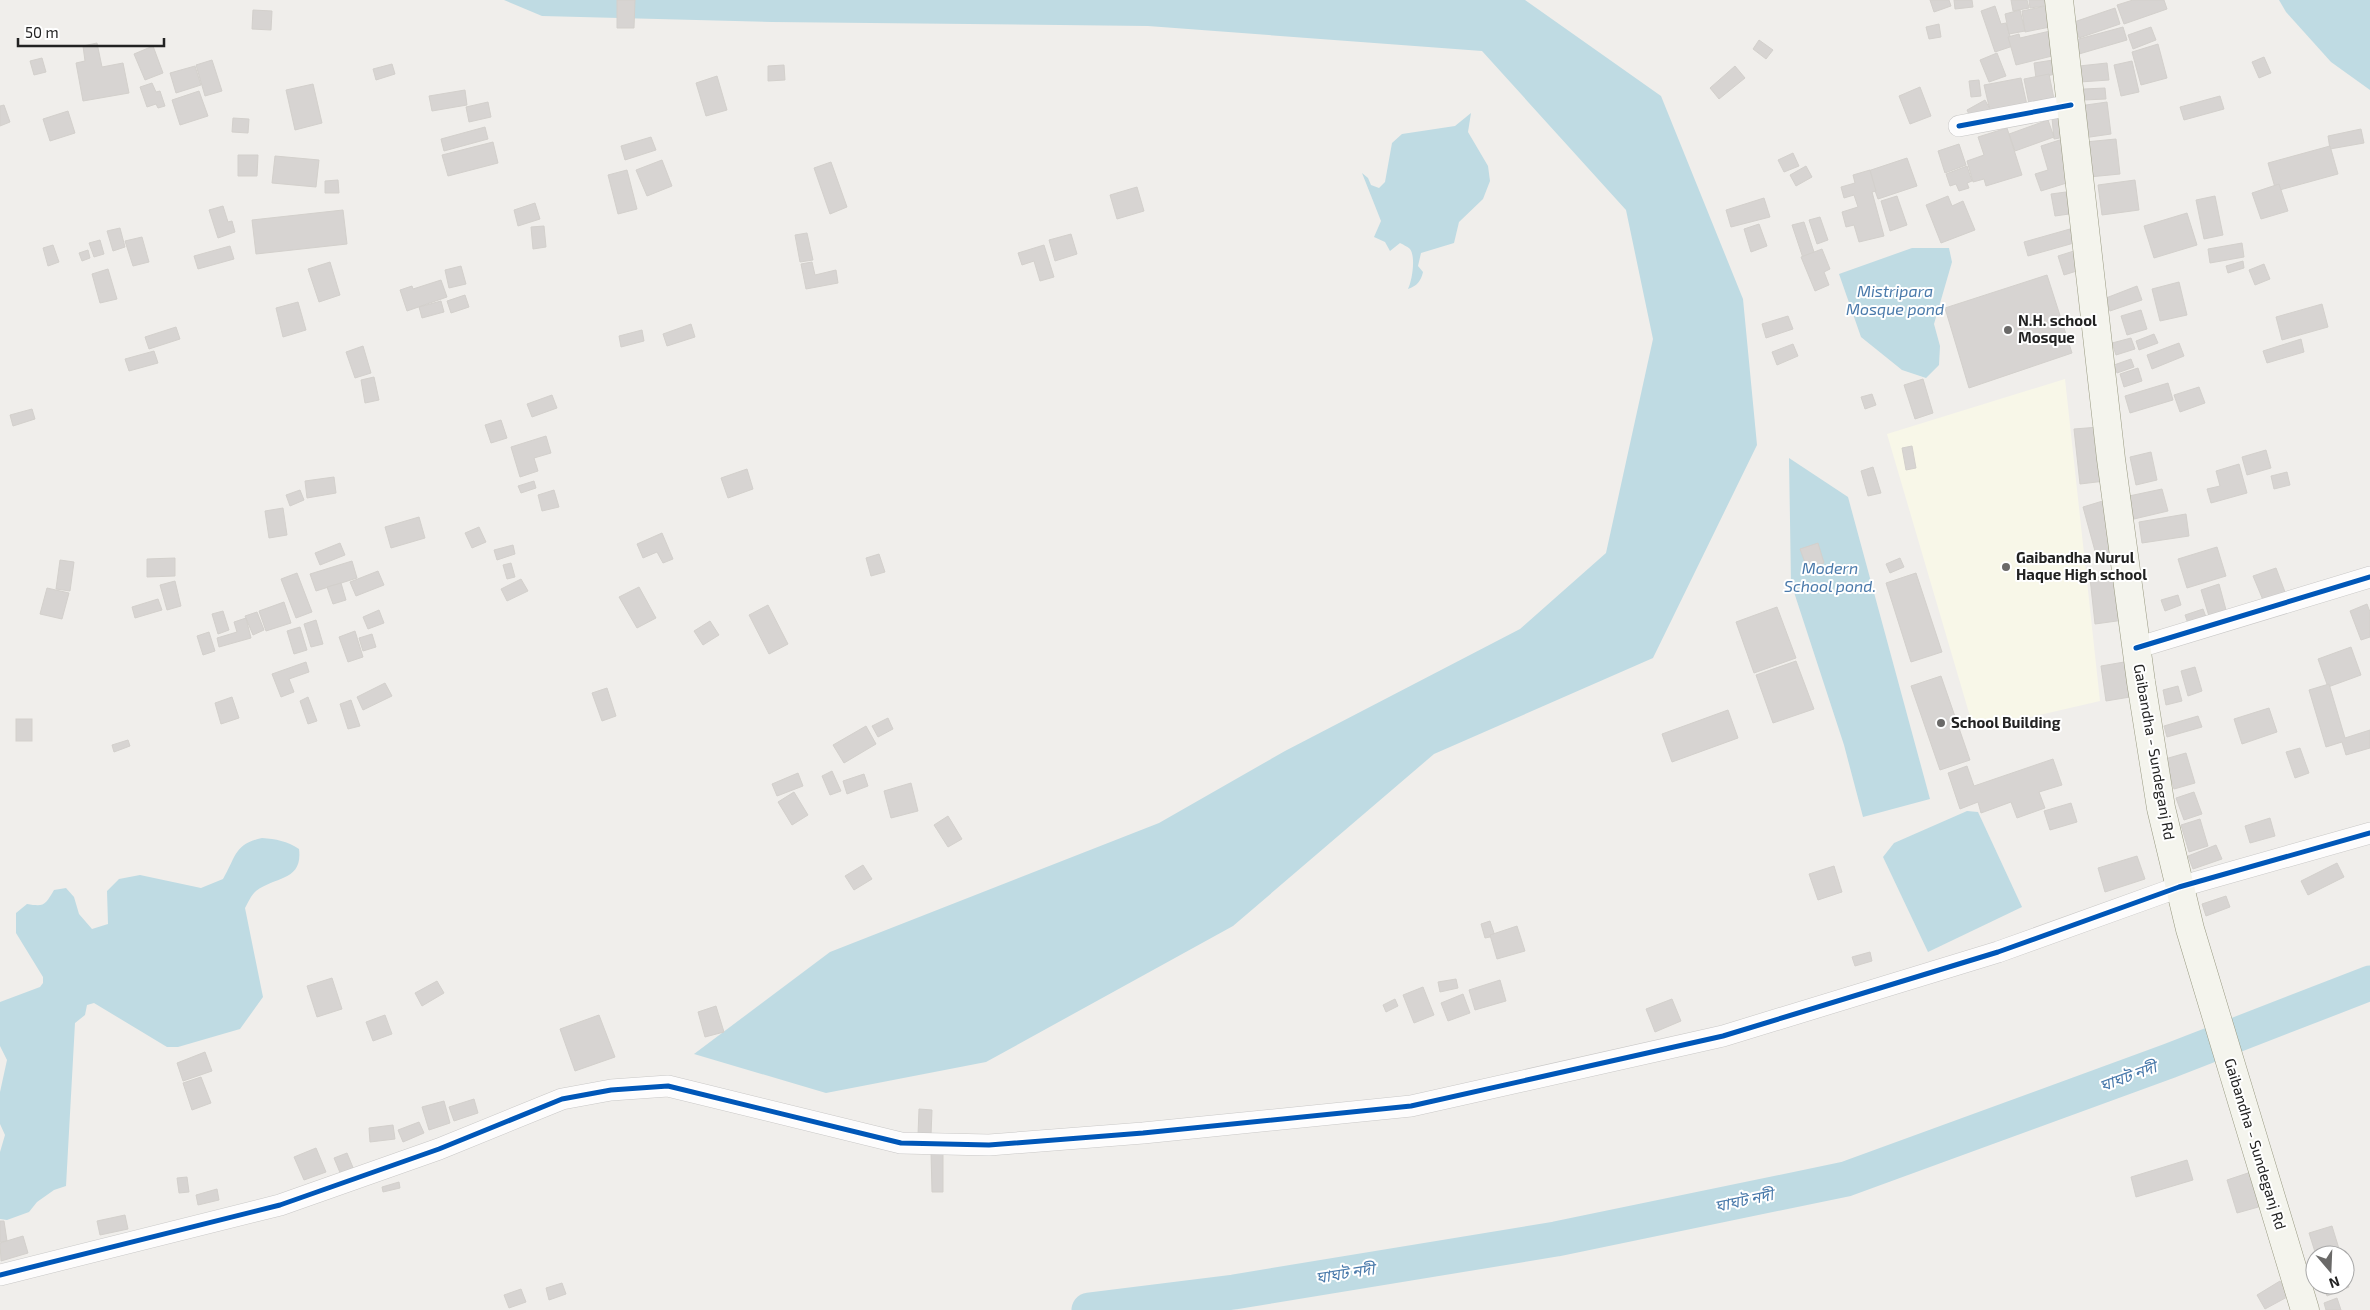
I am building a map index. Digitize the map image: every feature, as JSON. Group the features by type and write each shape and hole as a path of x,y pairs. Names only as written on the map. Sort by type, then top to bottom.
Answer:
{"main road":[{"name":"Gaibandha - Sundeganj Rd","path":"2059,0 2111,459 2136,648 2161,808 2190,929 2305,1310"}],"street":[{"path":"1958,126 2071,105"},
{"path":"2136,648 2370,577"},
{"path":"0,1275 280,1205 439,1149 562,1099 611,1090 668,1086 901,1143 989,1145 1143,1133 1410,1106 1723,1036 1998,952 2179,888 2370,833"}],"shaded area":[{"name":"Gaibandha Nurul Haque High school","path":"2065,379 2100,701 1974,730 1887,434"}],"water":[{"path":"504,0 1525,0 1661,96 1743,299 1757,445 1653,658 1434,754 1233,926 986,1062 826,1093 694,1054 830,952 1159,823 1285,751 1520,629 1606,553 1653,339 1626,210 1482,51 1148,26 772,22 542,16"},
{"path":"2279,0 2370,0 2370,90 2331,62 2286,12"},
{"path":"1471,113 1468,132 1488,166 1490,181 1483,199 1459,222 1454,243 1421,253 1418,266 1423,272 1420,281 1408,289 1413,269 1412,253 1409,248 1400,243 1390,251 1385,242 1374,237 1381,221 1362,173 1368,178 1371,185 1379,188 1385,182 1392,143 1402,134 1455,126"},
{"name":"Mistripara Mosque pond","path":"1912,248 1949,248 1952,262 1934,324 1940,346 1939,365 1926,378 1902,370 1861,337 1839,274"},
{"name":"Modern School pond.","path":"1789,458 1848,497 1930,799 1863,817 1844,745 1791,583"},
{"path":"1967,811 1978,812 2022,907 1928,952 1883,857 1894,843"},
{"path":"262,838 281,841 299,849 297,867 286,876 256,891 245,908 263,997 240,1029 178,1047 167,1047 94,1003 87,1005 85,1015 75,1023 66,1186 54,1190 37,1202 29,1212 7,1220 0,1219 0,1152 5,1135 0,1124 0,1092 7,1060 0,1046 0,1002 40,987 43,983 43,977 16,933 16,913 27,904 44,904 54,890 66,888 74,897 79,914 92,929 108,924 107,891 119,879 140,875 201,888 223,879 237,852 246,844"}],"building":[{"path":"617,0 635,0 634,28 617,28"},
{"path":"1930,0 1949,0 1951,6 1934,12"},
{"path":"1954,0 1972,0 1973,7 1955,9"},
{"path":"2011,0 2027,0 2029,8 2013,11"},
{"path":"2029,0 2050,0 2051,5 2030,8"},
{"path":"2133,0 2164,0 2167,9 2124,24 2117,5"},
{"path":"2051,5 2055,26 2025,32 2022,11"},
{"path":"1995,6 2001,24 2006,23 2013,46 1995,52 1981,11"},
{"path":"2115,8 2120,24 2079,38 2074,22"},
{"path":"253,10 272,11 271,30 252,29"},
{"path":"2020,10 2025,31 2009,34 2005,14"},
{"path":"1939,24 1941,37 1929,39 1926,27"},
{"path":"2123,27 2127,40 2079,54 2075,40"},
{"path":"2151,27 2156,40 2133,49 2128,35"},
{"path":"2050,31 2056,55 2016,65 2008,37 2019,34 2020,38"},
{"path":"1759,40 1773,50 1766,59 1753,49"},
{"path":"97,43 102,67 123,63 129,93 83,101 76,63 85,61 83,46"},
{"path":"2158,44 2167,78 2141,85 2132,52"},
{"path":"153,46 163,73 145,80 134,54"},
{"path":"1997,53 2006,76 1989,82 1980,60"},
{"path":"2264,57 2271,73 2259,78 2252,62"},
{"path":"42,58 46,72 34,75 30,61"},
{"path":"212,60 222,91 205,96 196,65"},
{"path":"2053,60 2056,74 2036,78 2034,63"},
{"path":"2132,61 2139,92 2121,96 2114,65"},
{"path":"2107,63 2109,80 2080,82 2079,66"},
{"path":"392,64 395,74 376,80 373,69"},
{"path":"784,65 785,80 768,81 768,66"},
{"path":"195,66 201,85 176,93 170,73"},
{"path":"1735,66 1745,78 1719,99 1710,88"},
{"path":"2049,74 2055,104 2030,109 2024,79"},
{"path":"717,76 727,110 706,116 696,83"},
{"path":"2021,78 2027,105 1991,115 1984,85"},
{"path":"1979,80 1981,96 1971,97 1969,81"},
{"path":"152,83 156,92 160,91 165,106 158,108 156,104 147,107 140,87"},
{"path":"313,84 322,123 295,130 286,90"},
{"path":"1920,87 1931,116 1910,124 1899,96"},
{"path":"2105,88 2106,99 2084,100 2084,89"},
{"path":"465,90 467,105 432,111 429,96"},
{"path":"199,91 208,116 180,125 172,100"},
{"path":"2220,96 2224,109 2184,120 2180,107"},
{"path":"1985,100 1991,111 1972,121 1967,110"},
{"path":"488,102 491,117 469,122 466,107"},
{"path":"2107,102 2111,134 2083,138 2079,106"},
{"path":"4,105 10,122 0,126 0,106"},
{"path":"68,111 75,133 50,141 43,119"},
{"path":"2068,116 2071,136 2054,139 2052,118"},
{"path":"233,118 249,119 248,133 232,132"},
{"path":"2048,120 2054,137 2015,151 2009,134"},
{"path":"485,127 488,139 444,151 441,139"},
{"path":"2007,128 2022,175 1986,186 1984,179 1973,182 1967,161 1984,155 1978,137"},
{"path":"2361,129 2364,143 2330,149 2328,136"},
{"path":"651,137 656,150 625,160 621,146"},
{"path":"2069,137 2073,181 2041,191 2035,174 2048,170 2041,146"},
{"path":"2116,139 2120,174 2089,177 2085,142"},
{"path":"493,142 498,163 448,176 442,155"},
{"path":"1959,144 1966,165 1945,173 1938,151"},
{"path":"2330,146 2338,174 2276,191 2268,163"},
{"path":"1793,153 1799,166 1784,172 1778,160"},
{"path":"238,155 258,155 257,176 238,176"},
{"path":"275,156 319,160 316,187 272,183"},
{"path":"1907,158 1917,186 1878,199 1868,171"},
{"path":"662,160 672,186 647,196 636,170"},
{"path":"831,162 847,207 830,214 814,168"},
{"path":"1806,166 1812,177 1796,186 1790,175"},
{"path":"1967,166 1972,181 1967,183 1969,188 1959,191 1956,184 1950,186 1946,174"},
{"path":"627,170 637,209 618,214 608,175"},
{"path":"1870,170 1876,191 1872,192 1884,236 1859,242 1854,225 1846,227 1842,212 1858,207 1854,195 1844,198 1841,187 1855,183 1853,175"},
{"path":"338,180 339,193 325,193 325,181"},
{"path":"2135,180 2139,210 2102,215 2098,185"},
{"path":"2279,184 2288,211 2261,219 2252,193"},
{"path":"1137,187 1144,211 1117,219 1110,195"},
{"path":"2066,192 2069,214 2055,216 2051,194"},
{"path":"1897,196 1907,225 1890,231 1881,201"},
{"path":"1948,196 1952,206 1963,201 1975,230 1941,243 1926,205"},
{"path":"2215,196 2223,235 2204,239 2196,200"},
{"path":"1764,198 1770,217 1731,227 1726,210"},
{"path":"535,203 540,219 518,226 514,210"},
{"path":"223,206 228,222 232,221 235,232 218,238 209,210"},
{"path":"343,210 347,244 256,254 252,220"},
{"path":"2187,213 2197,245 2154,258 2144,226"},
{"path":"1820,217 1828,240 1817,244 1809,220"},
{"path":"1804,222 1815,255 1803,258 1792,225"},
{"path":"1759,224 1767,246 1751,252 1744,229"},
{"path":"544,226 546,247 533,249 531,227"},
{"path":"120,228 125,247 113,251 107,231"},
{"path":"2070,229 2074,243 2028,256 2024,242"},
{"path":"807,233 813,260 800,262 795,235"},
{"path":"1071,234 1077,254 1055,261 1049,240"},
{"path":"142,237 149,262 133,266 125,241"},
{"path":"100,240 104,254 94,257 89,243"},
{"path":"2242,243 2244,257 2210,263 2208,249"},
{"path":"53,245 59,262 48,266 43,248"},
{"path":"1044,245 1054,277 1040,281 1034,261 1022,265 1018,253"},
{"path":"230,246 234,259 198,269 194,256"},
{"path":"1822,249 1830,269 1824,272 1829,285 1815,291 1801,257"},
{"path":"88,250 90,258 82,261 79,253"},
{"path":"2077,250 2083,269 2064,275 2058,256"},
{"path":"2243,261 2244,268 2228,273 2226,266"},
{"path":"330,262 340,295 319,302 308,269"},
{"path":"812,262 815,275 836,270 838,283 806,289 801,264"},
{"path":"2264,264 2270,279 2255,285 2249,270"},
{"path":"461,266 466,284 449,288 445,270"},
{"path":"108,269 117,299 100,303 92,274"},
{"name":"N.H. school Mosque","path":"2047,275 2072,353 1969,388 1945,308"},
{"path":"441,280 447,297 407,311 400,290 412,286 413,289"},
{"path":"2179,282 2187,315 2160,321 2152,289"},
{"path":"2137,286 2142,300 2110,311 2106,298"},
{"path":"465,295 469,307 451,313 447,301"},
{"path":"441,301 444,312 422,318 419,307"},
{"path":"298,302 306,330 283,337 276,308"},
{"path":"2322,304 2328,327 2282,340 2276,317"},
{"path":"2141,310 2147,329 2127,335 2121,316"},
{"path":"1788,316 1793,329 1766,338 1762,324"},
{"path":"691,324 695,337 667,346 663,334"},
{"path":"176,327 180,339 149,349 145,337"},
{"path":"642,330 644,341 621,347 619,336"},
{"path":"2154,334 2158,343 2139,350 2136,341"},
{"path":"2131,338 2135,349 2116,355 2112,343"},
{"path":"2301,339 2304,352 2267,363 2263,351"},
{"path":"2179,343 2184,356 2152,369 2147,355"},
{"path":"1793,344 1798,356 1777,365 1772,352"},
{"path":"363,346 371,373 355,378 346,352"},
{"path":"154,351 158,363 129,371 125,359"},
{"path":"2131,359 2134,367 2117,373 2114,365"},
{"path":"2138,368 2142,381 2124,387 2120,374"},
{"path":"374,377 379,400 365,403 361,380"},
{"path":"1923,379 1933,413 1915,419 1904,385"},
{"path":"2168,383 2173,400 2130,413 2125,396"},
{"path":"2199,387 2205,403 2180,412 2174,395"},
{"path":"1872,394 1876,405 1865,409 1861,397"},
{"path":"552,395 557,408 532,417 527,404"},
{"path":"32,409 35,419 13,426 10,415"},
{"path":"501,420 507,438 491,443 485,425"},
{"path":"2099,427 2105,481 2080,484 2074,429"},
{"path":"546,436 551,453 534,458 538,471 520,477 511,447"},
{"path":"1912,446 1916,468 1906,470 1902,448"},
{"path":"2266,450 2271,468 2247,475 2242,457"},
{"path":"2151,452 2157,480 2136,485 2130,457"},
{"path":"2239,464 2247,493 2211,503 2207,489 2220,486 2216,471"},
{"path":"1873,467 1881,493 1868,496 1861,471"},
{"path":"747,469 753,489 728,498 721,478"},
{"path":"2287,472 2290,485 2274,489 2271,476"},
{"path":"334,477 336,493 307,498 305,481"},
{"path":"534,481 536,488 521,493 518,486"},
{"path":"2162,489 2168,511 2134,519 2129,496"},
{"path":"300,490 304,500 290,506 286,495"},
{"path":"554,490 559,507 542,511 538,495"},
{"path":"2106,500 2121,556 2098,562 2083,507"},
{"path":"283,508 287,535 269,538 265,511"},
{"path":"2186,514 2189,536 2142,543 2139,522"},
{"path":"419,517 425,538 391,548 385,527"},
{"path":"479,527 486,542 472,548 465,533"},
{"path":"662,533 673,559 663,563 657,552 643,558 637,544"},
{"path":"340,543 345,555 320,565 315,553"},
{"path":"1818,543 1824,563 1807,568 1800,549"},
{"path":"513,545 515,554 497,560 494,550"},
{"path":"2217,547 2226,576 2187,588 2178,559"},
{"path":"879,554 885,572 871,576 866,558"},
{"path":"175,558 175,576 147,577 147,559"},
{"path":"1900,558 1904,567 1890,573 1886,564"},
{"path":"60,560 74,562 70,591 56,589"},
{"path":"352,561 357,578 316,591 310,574"},
{"path":"511,563 515,577 507,579 503,565"},
{"path":"2276,568 2285,592 2263,600 2253,576"},
{"path":"378,571 384,585 356,596 350,582"},
{"path":"297,573 312,612 296,618 281,579"},
{"path":"1916,573 1942,652 1911,662 1886,583"},
{"path":"2119,575 2124,620 2095,624 2090,578"},
{"path":"521,579 528,591 507,601 501,589"},
{"path":"175,581 181,606 167,610 160,585"},
{"path":"341,583 346,600 333,604 327,587"},
{"path":"2219,584 2229,621 2212,626 2201,590"},
{"path":"639,587 656,618 637,628 619,597"},
{"path":"47,588 69,593 62,619 40,614"},
{"path":"2178,595 2181,605 2165,611 2161,600"},
{"path":"158,599 162,610 135,618 132,607"},
{"path":"284,602 291,623 266,631 259,611"},
{"path":"2367,604 2370,612 2370,637 2361,640 2350,611"},
{"path":"768,605 788,644 769,654 749,615"},
{"path":"1777,607 1796,658 1754,673 1736,622"},
{"path":"2203,609 2209,625 2191,632 2185,615"},
{"path":"379,610 384,623 368,629 363,617"},
{"path":"223,611 229,630 218,634 212,614"},
{"path":"257,612 264,630 253,635 245,616"},
{"path":"246,618 251,638 219,647 217,638 237,632 234,622"},
{"path":"316,620 323,644 311,647 304,624"},
{"path":"710,621 719,635 703,645 694,631"},
{"path":"300,627 307,650 294,654 287,631"},
{"path":"355,631 363,657 348,662 339,637"},
{"path":"209,632 215,651 203,655 197,636"},
{"path":"372,634 376,647 363,651 359,638"},
{"path":"2351,647 2361,675 2328,687 2318,659"},
{"path":"1796,661 1814,709 1773,723 1756,675"},
{"path":"2130,661 2136,696 2106,701 2101,666"},
{"path":"306,662 309,672 289,679 294,692 281,697 272,674"},
{"path":"2195,667 2202,691 2188,696 2181,671"},
{"name":"School Building","path":"1941,676 1970,760 1940,770 1911,686"},
{"path":"385,683 392,696 363,710 357,697"},
{"path":"2329,684 2345,738 2370,730 2370,748 2346,755 2342,742 2326,747 2309,690"},
{"path":"2178,686 2182,701 2166,705 2163,690"},
{"path":"607,688 616,716 602,721 592,693"},
{"path":"232,697 239,718 221,724 215,703"},
{"path":"308,697 317,721 308,724 300,701"},
{"path":"351,700 360,726 348,729 340,704"},
{"path":"2269,708 2277,732 2242,744 2234,719"},
{"path":"1728,710 1738,738 1672,762 1662,734"},
{"path":"2198,716 2202,727 2167,737 2164,726"},
{"path":"888,718 893,729 878,737 872,726"},
{"path":"16,719 32,719 32,741 16,741"},
{"path":"866,726 876,744 844,763 833,745"},
{"path":"128,740 130,746 114,752 112,745"},
{"path":"2300,748 2309,773 2295,778 2286,752"},
{"path":"2186,753 2195,783 2174,789 2165,759"},
{"path":"2053,759 2062,785 2039,792 2045,808 2017,818 2011,802 1981,813 1978,802 1960,809 1948,773 1967,766 1974,786"},
{"path":"832,771 841,791 830,795 822,776"},
{"path":"798,773 803,786 777,796 772,784"},
{"path":"864,774 868,786 847,794 843,781"},
{"path":"911,783 918,811 891,818 884,791"},
{"path":"794,792 808,815 792,825 778,802"},
{"path":"2194,792 2202,814 2184,820 2176,798"},
{"path":"2071,803 2077,822 2050,830 2044,811"},
{"path":"948,816 962,839 948,847 934,825"},
{"path":"2270,818 2275,836 2250,843 2245,826"},
{"path":"2200,819 2208,846 2189,852 2181,825"},
{"path":"2216,845 2222,859 2193,869 2188,856"},
{"path":"2137,856 2145,879 2105,892 2098,868"},
{"path":"2337,863 2344,877 2308,895 2301,881"},
{"path":"863,865 872,879 854,890 845,876"},
{"path":"1834,866 1842,892 1818,900 1809,874"},
{"path":"2226,896 2230,907 2206,916 2202,904"},
{"path":"1490,921 1495,936 1485,938 1481,924"},
{"path":"1517,926 1525,951 1497,959 1490,935"},
{"path":"1870,952 1872,961 1855,966 1852,957"},
{"path":"332,978 342,1009 317,1017 307,986"},
{"path":"1456,979 1458,988 1440,992 1438,982"},
{"path":"1500,980 1506,1001 1475,1010 1469,990"},
{"path":"437,981 444,993 422,1006 415,993"},
{"path":"1423,987 1434,1015 1414,1023 1403,995"},
{"path":"1463,994 1470,1013 1448,1021 1441,1003"},
{"path":"1395,999 1398,1006 1386,1012 1383,1005"},
{"path":"1672,999 1681,1021 1655,1032 1646,1009"},
{"path":"716,1006 724,1032 705,1037 698,1012"},
{"path":"385,1015 392,1034 373,1041 366,1022"},
{"path":"599,1015 615,1057 575,1071 560,1029"},
{"path":"205,1052 212,1071 183,1081 177,1063"},
{"path":"201,1077 211,1103 192,1110 183,1083"},
{"path":"474,1099 478,1113 454,1121 449,1107"},
{"path":"444,1101 450,1123 429,1130 422,1107"},
{"path":"919,1109 932,1110 931,1135 918,1135"},
{"path":"419,1122 424,1133 403,1142 398,1130"},
{"path":"393,1125 395,1139 370,1142 369,1128"},
{"path":"316,1148 326,1172 304,1180 294,1157"},
{"path":"931,1152 943,1152 943,1192 932,1192"},
{"path":"347,1153 354,1170 341,1175 334,1158"},
{"path":"2187,1160 2193,1180 2136,1197 2131,1177"},
{"path":"2251,1172 2262,1206 2237,1213 2227,1180"},
{"path":"187,1177 189,1192 179,1193 177,1178"},
{"path":"399,1182 400,1188 383,1192 382,1187"},
{"path":"217,1189 219,1200 198,1205 196,1195"},
{"path":"125,1215 128,1229 100,1235 97,1221"},
{"path":"0,1221 4,1221 7,1241 0,1242"},
{"path":"2332,1226 2338,1245 2313,1245 2309,1233"},
{"path":"23,1236 28,1253 1,1261 0,1243"},
{"path":"2280,1281 2289,1296 2265,1309 2257,1295"},
{"path":"562,1283 566,1294 549,1300 546,1288"},
{"path":"521,1289 526,1302 509,1308 504,1295"},
{"path":"2337,1298 2341,1310 2326,1310 2324,1303"}],"waterway":[{"name":"ঘাঘট নদী","path":"1089,1310 1234,1292 1556,1239 1846,1179 2169,1061 2370,983"}],"cycle path":[{"path":"1959,126 2071,105"},
{"path":"2136,648 2370,577"},
{"path":"0,1275 280,1205 439,1149 562,1099 611,1090 668,1086 901,1143 989,1145 1143,1133 1411,1106 1723,1036 1998,952 2179,887 2370,833"}],"place":[{"name":"N.H. school Mosque","path":"2008,330"},
{"name":"Gaibandha Nurul Haque High school","path":"2006,567"},
{"name":"School Building","path":"1941,723"}]}
